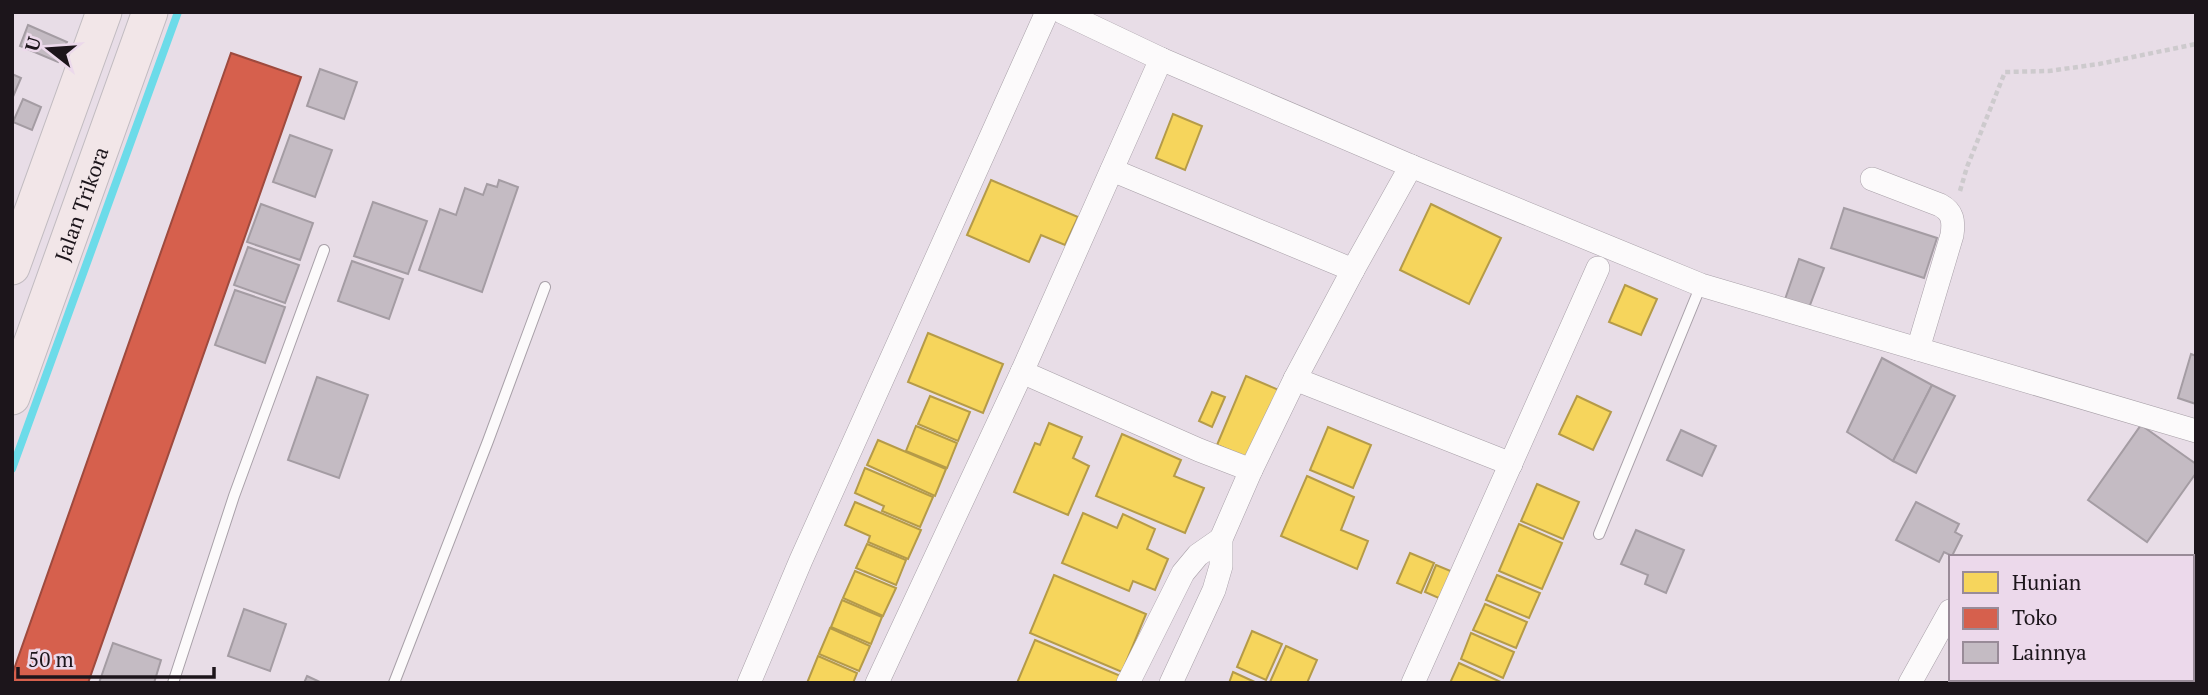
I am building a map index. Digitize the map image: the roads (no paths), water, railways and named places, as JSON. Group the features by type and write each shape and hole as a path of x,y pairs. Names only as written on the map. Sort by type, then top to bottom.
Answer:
{"main road":[{"name":"Jalan Trikora","path":"12,267 104,12"},
{"name":"Jalan Trikora","path":"12,397 150,12"}],"street":[{"path":"749,683 1047,12"},
{"path":"1062,12 1161,59 1411,166 1701,285 2196,431"},
{"path":"877,683 1022,372 1161,59"},
{"path":"1171,683 1213,590 1221,566 1221,539 1251,470 1295,379 1411,166"},
{"path":"1112,170 1353,270"},
{"path":"1872,179 1940,205 1949,210 1952,217 1952,235 1918,349"},
{"path":"1413,683 1598,268"},
{"path":"1022,372 1251,470"},
{"path":"1295,379 1511,464"},
{"path":"1128,683 1183,573 1198,555 1221,539"},
{"path":"1910,683 1949,613"}],"lane":[{"path":"173,683 234,496 324,250"},
{"path":"1600,534 1701,285"},
{"path":"394,683 545,287"}],"waterway":[{"path":"12,469 178,12"}]}
